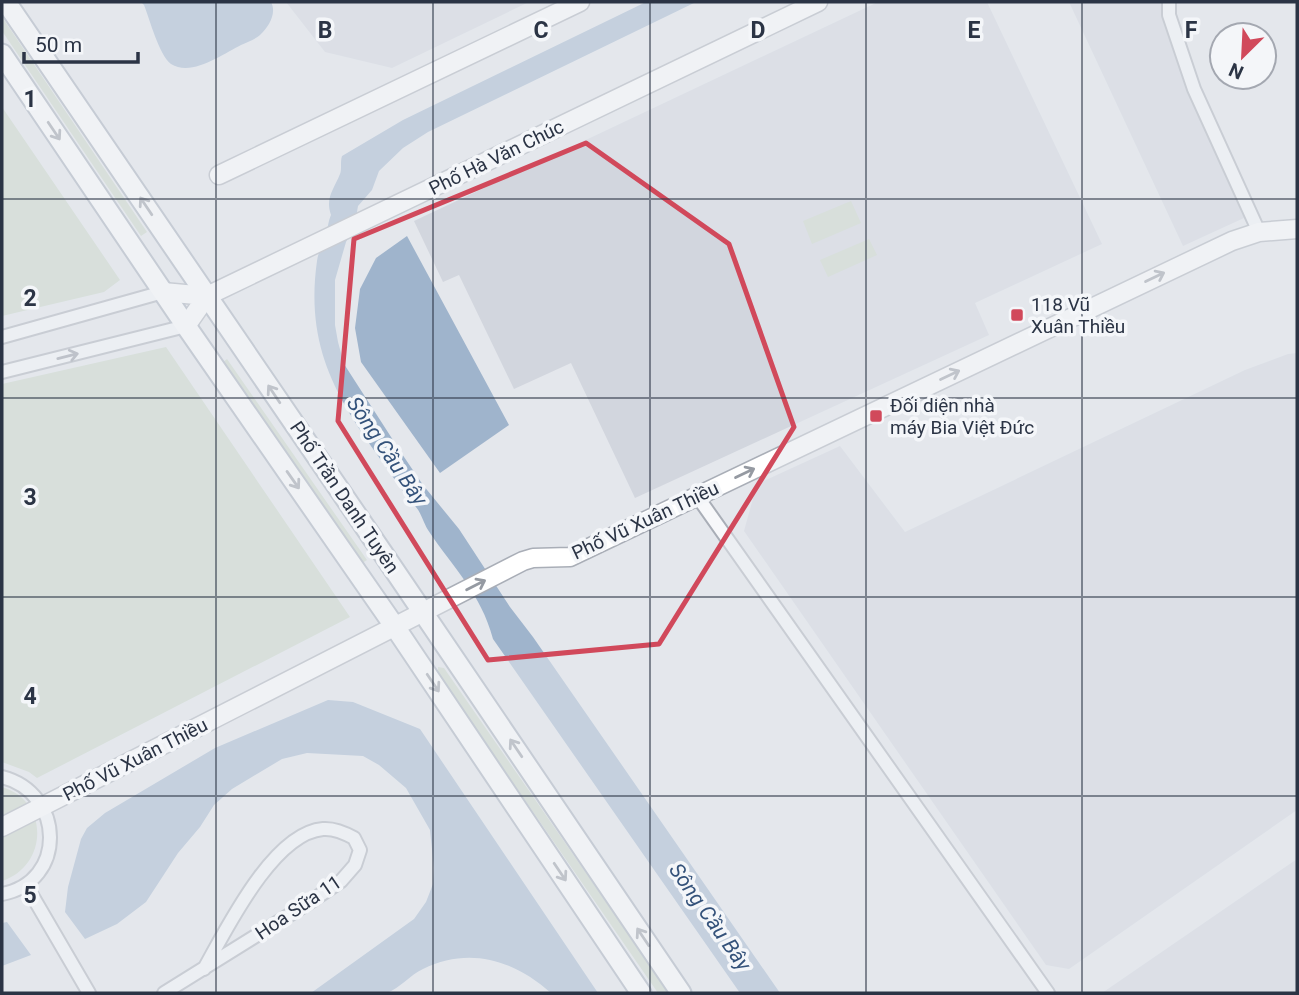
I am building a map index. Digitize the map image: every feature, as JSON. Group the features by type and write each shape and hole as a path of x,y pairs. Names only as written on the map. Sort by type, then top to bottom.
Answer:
{"main road":[{"name":"Phố Trần Danh Tuyên","path":"6,2 681,993"},
{"path":"219,175 580,2"},
{"name":"Phố Hà Văn Chúc","path":"186,326 207,296 818,2"},
{"name":"Phố Trần Danh Tuyên","path":"2,54 186,326 395,626 641,993"},
{"name":"Phố Vũ Xuân Thiều","path":"2,827 500,573 533,558 570,557 1232,241 1259,233 1297,229"},
{"path":"163,292 207,296"}],"street":[{"path":"1169,2 1169,15 1194,89 1259,233"},
{"path":"2,337 163,292"},
{"path":"2,372 186,326"},
{"path":"697,496 1048,993"},
{"path":"2,777 30,790 43,806 49,822 51,840 47,857 38,873 26,885 2,894"},
{"name":"Hoa Sữa 11","path":"164,993 204,969 341,881 355,865 360,850 354,838 341,831 325,828 312,831 293,843 253,884 204,969"},
{"path":"26,885 89,993"}],"highlighted area":[{"path":"586,143 729,244 794,427 659,644 488,660 338,421 354,239"}],"shaded area":[{"path":"286,2 529,2 392,68 325,52"},
{"path":"878,2 987,2 1102,244 975,303 989,335 635,498 571,363 514,389 459,275 443,282 414,221"},
{"path":"1069,2 1167,2 1190,92 1244,218 1183,246"},
{"path":"1297,353 1297,810 1069,969 1046,965 744,531 757,484 840,446 905,532 1245,370"},
{"path":"1297,859 1297,993 1102,993"}],"green space":[{"path":"2,17 147,232 141,236 2,31"},
{"path":"2,107 120,280 104,292 2,316"},
{"path":"851,201 861,223 812,244 803,221"},
{"path":"869,239 877,255 828,277 820,260"},
{"path":"166,347 350,617 37,778 29,772 2,762 2,384"},
{"path":"227,359 367,560 359,565 222,363"},
{"path":"438,667 444,668 669,993 658,993 438,674"},
{"path":"2,787 18,794 29,805 37,834 35,848 28,862 17,873 2,881"}],"water":[{"path":"141,2 271,2 273,15 269,24 256,38 207,63 188,68 171,64 167,59"},
{"name":"Sông Cầu Bây","path":"646,2 696,2 428,132 403,148 379,171 372,190 358,206 355,224 346,242 335,280 335,325 344,364 402,454 459,529 510,607 780,993 740,993 493,639 474,594 428,530 417,508 371,445 337,391 317,332 314,298 317,261 331,215 330,199 341,172 342,156 403,120"},
{"path":"407,236 509,425 440,473 361,362 355,328 360,289 376,258"},
{"path":"328,700 353,702 420,729 598,993 551,993 522,972 506,965 490,960 457,958 423,969 387,993 311,993 414,919 426,902 433,884 430,830 406,788 379,765 363,756 307,753 282,759 232,789 214,805 146,902 117,924 85,939 65,912 68,887 81,839 87,828 105,813 215,748"},
{"path":"7,922 31,955 2,966 2,923"}],"place":[{"name":"118 Vũ Xuân Thiều","path":"1017,315"},
{"name":"Đối diện nhà máy Bia Việt Đức","path":"876,416"}]}
